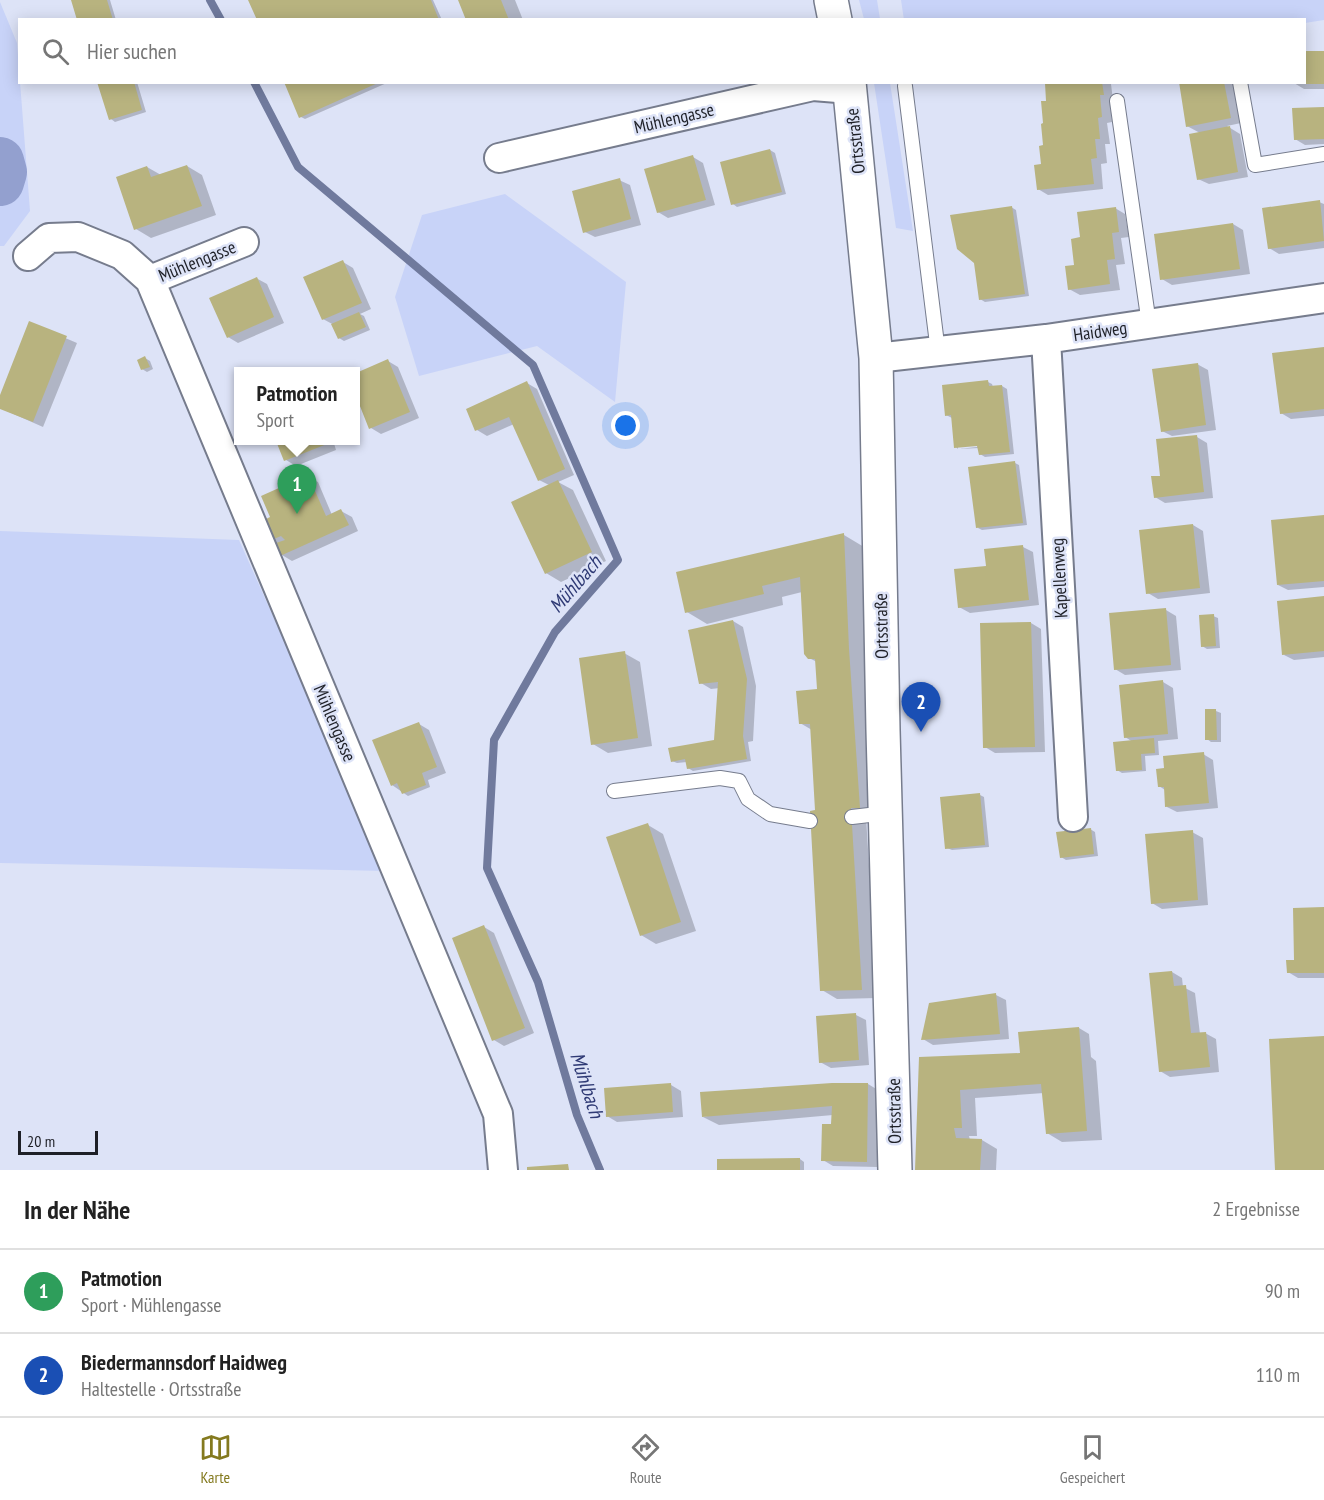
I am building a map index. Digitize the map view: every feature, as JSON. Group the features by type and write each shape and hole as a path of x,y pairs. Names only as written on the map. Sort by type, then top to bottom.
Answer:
{"street":[{"path":"831,0 835,18"},
{"name":"Mühlengasse","path":"499,158 813,86 849,86"},
{"name":"Ortsstraße","path":"849,86 876,358 894,1170"},
{"name":"Mühlengasse","path":"28,256 50,238 78,237 122,255 150,280 498,1114 503,1170"},
{"name":"Mühlengasse","path":"150,280 243,242"},
{"name":"Haidweg","path":"876,358 1046,339 1324,298"},
{"name":"Kapellenweg","path":"1046,339 1073,817"}],"lane":[{"path":"1240,84 1255,165 1324,154"},
{"path":"905,86 938,352"},
{"path":"1117,101 1149,324"},
{"path":"614,791 720,778 738,781 748,799 770,814 810,821"},
{"path":"852,817 886,813"}],"shaded area":[{"path":"859,0 877,0 880,18 864,18"},
{"path":"901,0 1324,0 1324,20 1306,23 1306,18 904,18"},
{"path":"0,2 17,43 18,84 20,84 30,211 4,246 0,246"},
{"path":"874,84 890,84 913,231 896,228"},
{"path":"505,194 626,282 615,402 537,346 419,376 395,297 422,215"},
{"path":"0,531 239,540 387,871 0,863"}],"building":[{"path":"71,0 107,0 112,18 76,18"},
{"path":"248,0 431,0 438,18 256,18"},
{"path":"458,0 501,0 508,18 465,18"},
{"path":"1306,51 1324,51 1324,84 1306,84"},
{"path":"98,84 135,84 142,110 109,120"},
{"path":"285,84 376,84 299,118"},
{"path":"1045,84 1102,84 1104,95 1100,95 1102,117 1098,118 1100,139 1095,139 1097,158 1091,159 1094,184 1037,190 1034,165 1041,164 1039,146 1043,145 1041,124 1043,123 1041,101 1046,101"},
{"path":"1179,84 1224,84 1231,118 1186,127"},
{"path":"1324,107 1324,139 1294,140 1292,108"},
{"path":"1230,126 1238,172 1197,180 1189,134"},
{"path":"770,149 782,192 731,205 720,162"},
{"path":"693,155 706,200 657,213 644,169"},
{"path":"187,165 202,206 134,230 116,177 147,166 151,177"},
{"path":"620,178 631,219 583,233 572,191"},
{"path":"1320,200 1324,241 1268,249 1262,208"},
{"path":"1012,206 1025,294 979,300 974,263 957,249 950,215"},
{"path":"1116,207 1119,232 1112,233 1115,259 1107,260 1110,284 1068,290 1065,266 1074,265 1071,239 1080,237 1077,212"},
{"path":"1233,223 1240,269 1160,280 1154,234"},
{"path":"343,260 362,303 322,320 303,277"},
{"path":"257,277 274,317 227,338 209,298"},
{"path":"359,312 366,327 338,339 331,324"},
{"path":"29,321 67,336 33,422 0,409 0,395"},
{"path":"1324,347 1324,409 1280,414 1272,353"},
{"path":"145,356 150,367 141,370 137,360"},
{"path":"388,359 410,412 369,429 360,406 360,371"},
{"path":"1198,363 1206,425 1161,432 1152,369"},
{"path":"988,380 989,386 1002,385 1010,452 979,455 977,446 954,448 951,415 945,416 942,385"},
{"path":"527,381 565,469 538,481 509,417 475,431 466,409"},
{"path":"1197,435 1204,492 1154,498 1151,476 1160,476 1156,439"},
{"path":"278,445 324,445 284,461"},
{"path":"1015,461 1023,523 976,528 968,467"},
{"path":"308,475 326,516 341,509 349,525 280,556 276,543 285,540 281,536 269,541 262,521 270,517 261,496"},
{"path":"558,480 592,552 545,574 511,502"},
{"path":"1324,515 1324,581 1277,585 1271,520"},
{"path":"1193,524 1200,588 1146,594 1139,530"},
{"path":"844,533 860,808 851,808 862,990 820,991 810,811 815,810 810,724 799,724 796,691 817,689 815,659 808,659 804,654 800,577 762,586 764,594 685,613 676,572"},
{"path":"1023,545 1029,600 958,608 954,569 986,566 984,549"},
{"path":"1324,596 1324,651 1282,655 1277,601"},
{"path":"1166,608 1171,665 1114,670 1109,613"},
{"path":"1214,614 1216,646 1201,647 1199,615"},
{"path":"733,620 747,679 743,736 747,759 687,769 685,759 671,762 668,748 714,740 718,682 699,684 688,630"},
{"path":"1031,622 1035,747 983,748 980,623"},
{"path":"625,651 638,738 591,745 579,658"},
{"path":"1163,680 1168,734 1124,738 1119,685"},
{"path":"1205,709 1216,709 1217,740 1205,740"},
{"path":"419,722 437,767 422,773 426,785 402,794 397,783 391,786 372,740"},
{"path":"1154,738 1155,753 1141,754 1142,770 1116,771 1113,742"},
{"path":"1204,752 1209,803 1165,807 1164,787 1158,787 1156,769 1164,768 1163,756"},
{"path":"980,793 985,845 945,849 940,797"},
{"path":"648,823 681,922 640,936 606,837"},
{"path":"1091,828 1094,854 1060,858 1056,832"},
{"path":"1193,830 1198,900 1151,904 1145,834"},
{"path":"1324,907 1324,973 1287,973 1286,960 1294,960 1293,908"},
{"path":"484,925 525,1028 492,1041 452,938"},
{"path":"1172,971 1174,986 1186,985 1191,1033 1206,1032 1210,1067 1159,1072 1149,973"},
{"path":"996,993 1000,1034 921,1040 929,1003"},
{"path":"856,1013 859,1060 819,1063 816,1016"},
{"path":"1079,1027 1087,1131 1046,1134 1041,1084 960,1090 962,1128 954,1128 956,1138 982,1139 980,1170 915,1170 919,1057 1020,1053 1018,1032"},
{"path":"1324,1036 1324,1170 1275,1170 1269,1039"},
{"path":"671,1083 673,1112 606,1117 604,1088"},
{"path":"832,1083 868,1083 867,1162 821,1161 822,1124 831,1124 832,1106 702,1117 700,1092"},
{"path":"800,1158 800,1170 717,1170 717,1159"},
{"path":"568,1164 569,1170 527,1170 527,1167"}],"waterway":[{"name":"Mühlbach","path":"210,0 220,18"},
{"name":"Mühlbach","path":"255,84 298,167 533,365 618,560 555,632 494,740 487,868 538,982 577,1115 600,1170"},
{"path":"0,161 3,172 0,182"}],"place":[{"name":"Patmotion","path":"297,514"},
{"name":"Biedermannsdorf Haidweg","path":"921,732"}]}
